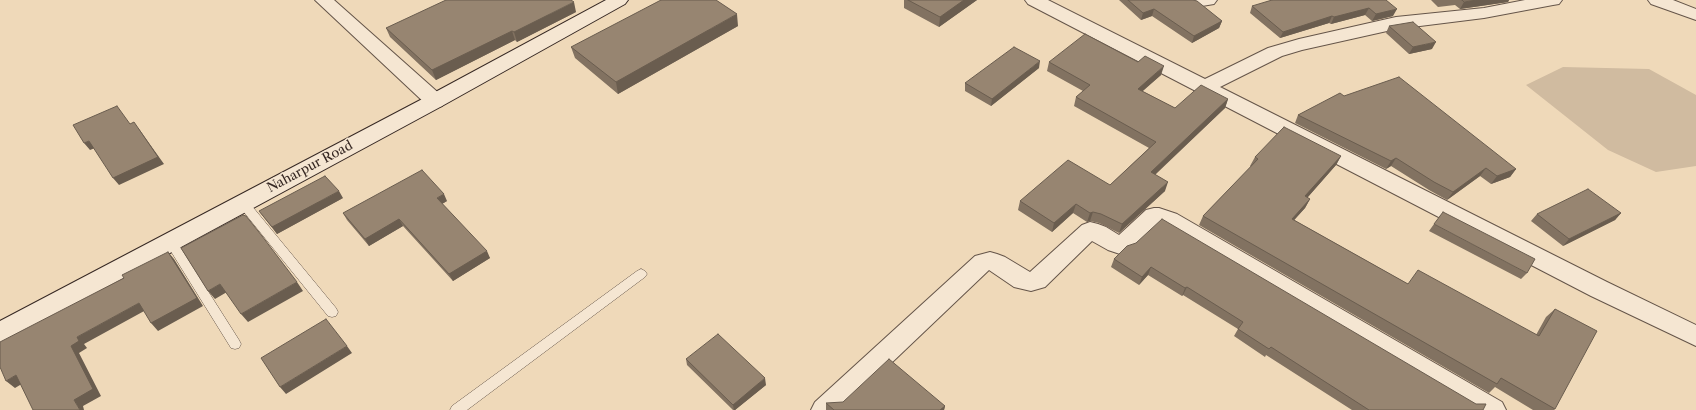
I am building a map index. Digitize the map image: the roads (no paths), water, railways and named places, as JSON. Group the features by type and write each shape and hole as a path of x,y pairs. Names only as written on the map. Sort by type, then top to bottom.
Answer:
{"street":[{"path":"324,0 435,101"},
{"name":"Naharpur Road","path":"0,333 435,101 619,0"},
{"path":"1034,0 1592,285 1696,336"},
{"path":"1191,0 1196,2 1208,0"},
{"path":"1470,0 1484,13"},
{"path":"1205,87 1275,52 1299,45 1396,23 1484,13 1553,0"},
{"path":"1657,0 1696,15"},
{"path":"824,410 983,262 990,261 997,263 1022,280 1031,282 1036,280 1084,234 1090,231 1098,233 1120,245 1124,244 1154,216 1159,216 1169,220 1493,410"}],"lane":[{"path":"243,203 332,312"},
{"path":"171,242 235,344"},
{"path":"457,410 641,274"}]}
